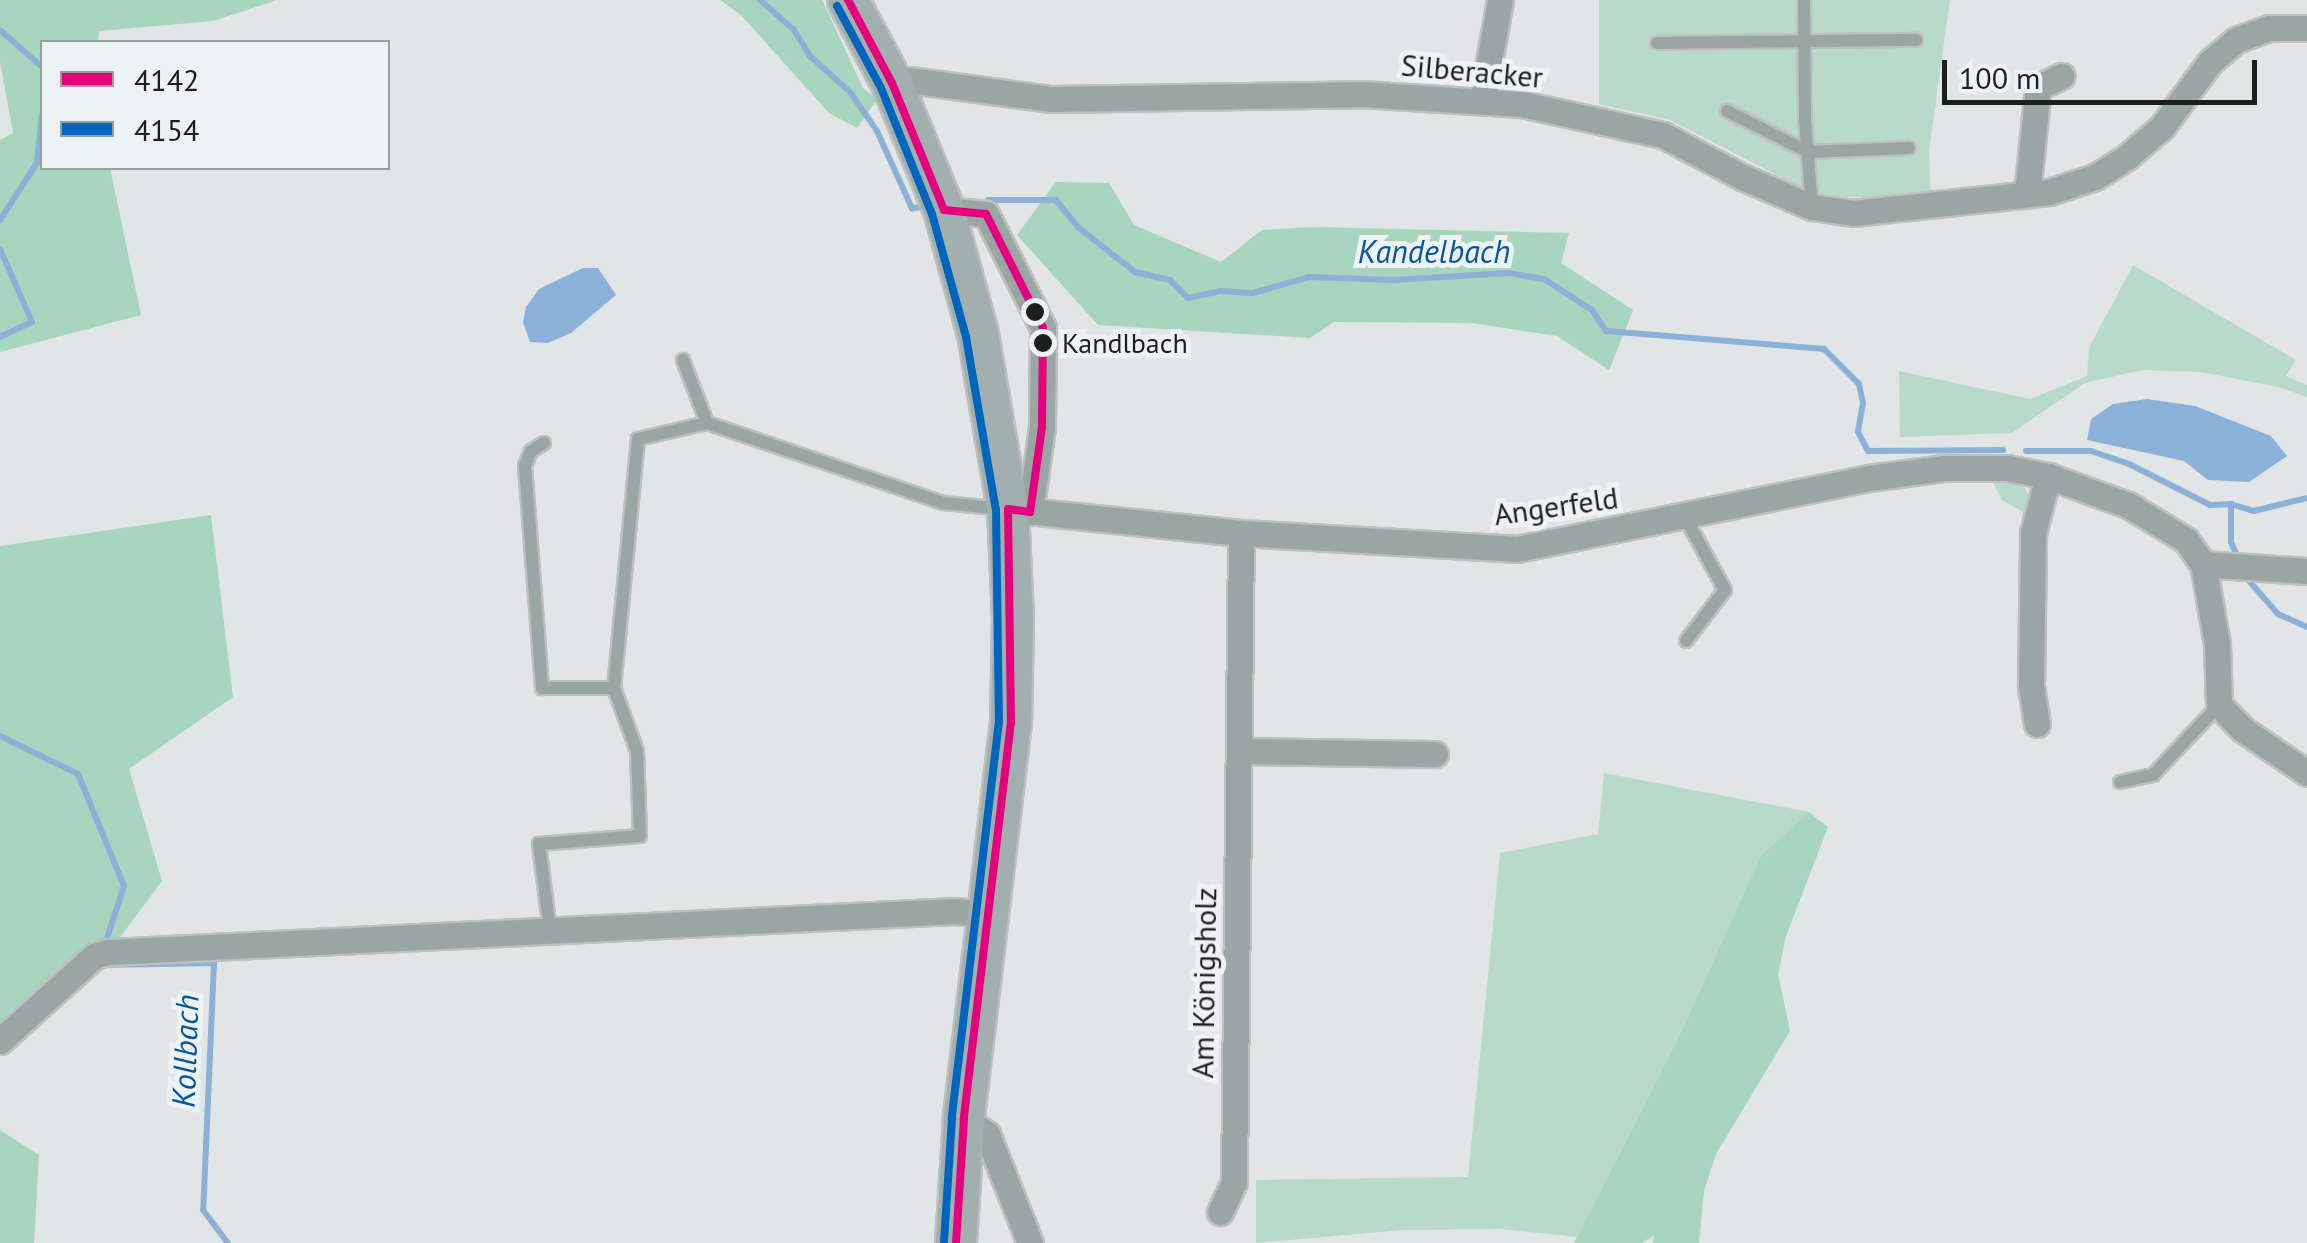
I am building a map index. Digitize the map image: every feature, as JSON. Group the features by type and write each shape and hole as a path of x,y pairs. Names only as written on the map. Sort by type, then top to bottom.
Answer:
{"main road":[{"path":"848,0 892,83 944,210 978,334 1019,511 1011,722 964,1119 956,1243"}],"street":[{"path":"1482,101 1500,0"},
{"name":"Silberacker","path":"892,83 909,80 1052,100 1360,94 1522,104 1663,134 1742,178 1812,207 1853,213 2027,194 2095,177 2162,127 2210,62 2236,40 2268,28 2307,28"},
{"path":"2027,194 2038,87 2062,76"},
{"path":"944,210 986,214 1043,328 1042,427 1019,511"},
{"name":"Angerfeld","path":"1019,511 1241,532 1518,550 1869,478 1944,468 2007,468 2048,476 2128,505 2186,540 2203,564"},
{"path":"2037,724 2030,685 2033,534 2048,476"},
{"name":"Am Königsholz","path":"1220,1212 1234,1182 1241,532"},
{"path":"2307,571 2203,564 2216,644 2218,705 2242,730 2307,772"},
{"path":"1240,751 1435,754"},
{"path":"0,1041 101,954 550,930 777,923 955,911 991,914"},
{"path":"964,1119 988,1134 1030,1243"}],"lane":[{"path":"1804,0 1812,207"},
{"path":"1656,42 1916,40"},
{"path":"1728,111 1808,152 1909,148"},
{"path":"682,360 707,423"},
{"path":"550,930 538,844 640,836 637,751 614,688 638,440 707,423 944,503 1019,511"},
{"path":"544,443 531,451 525,466 542,688 614,688"},
{"path":"1685,517 1725,590 1686,641"},
{"path":"2120,782 2152,775 2218,705"}],"green space":[{"path":"0,0 277,0 213,21 99,31 98,40 40,40 40,170 110,170 141,315 0,352 0,140 13,133 0,62"},
{"path":"720,0 822,0 863,88 877,99 857,128 829,113 741,15"},
{"path":"1599,0 1950,0 1929,151 1931,197 1819,197 1670,120 1599,104"},
{"path":"1056,182 1109,183 1134,225 1221,262 1262,230 1313,227 1569,233 1561,263 1633,310 1609,370 1557,336 1471,323 1334,322 1310,338 1098,325 1017,235"},
{"path":"2133,265 2296,360 2286,376 2307,385 2307,397 2279,387 2200,372 2142,370 2085,383 2012,433 1900,437 1899,371 2030,399 2087,376 2089,348"},
{"path":"1991,478 2013,480 2024,487 2031,500 2026,522 2023,512 2002,500"},
{"path":"211,515 233,697 129,769 162,881 115,944 0,1033 0,546"},
{"path":"1604,773 1809,812 1761,857 1679,1037 1577,1237 1500,1229 1404,1230 1256,1243 1256,1180 1468,1177 1500,853 1598,834"},
{"path":"1809,812 1828,827 1786,936 1778,974 1790,1031 1716,1154 1704,1191 1699,1243 1653,1243 1654,1235 1642,1243 1574,1243 1679,1037 1761,856"},
{"path":"0,1130 39,1155 34,1243 0,1243"}],"water":[{"path":"583,268 598,268 616,295 571,333 548,343 530,342 523,322 526,307 539,289"},
{"path":"2147,399 2195,406 2271,436 2287,456 2249,482 2208,480 2184,461 2087,440 2091,419 2113,404"}],"waterway":[{"name":"Kandelbach","path":"760,0 794,30 810,56 850,92 877,131 912,208 923,207"},
{"name":"Kollbach","path":"0,30 40,65"},
{"name":"Kollbach","path":"0,220 37,163 40,134"},
{"name":"Kandelbach","path":"988,200 1056,200 1079,228 1135,272 1170,280 1188,298 1221,291 1253,293 1309,277 1393,280 1509,273 1544,279 1592,310 1606,331 1824,349 1859,384 1863,403 1858,432 1868,451 2003,450"},
{"name":"Kollbach","path":"0,249 32,322 0,337"},
{"name":"Kandelbach","path":"2026,451 2091,451 2129,464 2210,505 2231,504 2254,511 2307,498"},
{"path":"2231,504 2231,542 2238,558"},
{"path":"2244,575 2278,614 2307,627"},
{"name":"Kollbach","path":"0,736 78,774 124,886 105,944"},
{"name":"Kollbach","path":"98,965 214,963 203,1210 228,1243"}],"transit line":[{"name":"4142","path":"848,0 892,83 944,210 986,214 1043,328 1042,427 1030,512 1008,509 1011,722 964,1119 956,1243"},
{"name":"4154","path":"837,6 881,88 932,214 966,337 996,510 999,721 952,1118 944,1242"}],"place":[{"name":"Kandlbach","path":"1043,343"}]}
